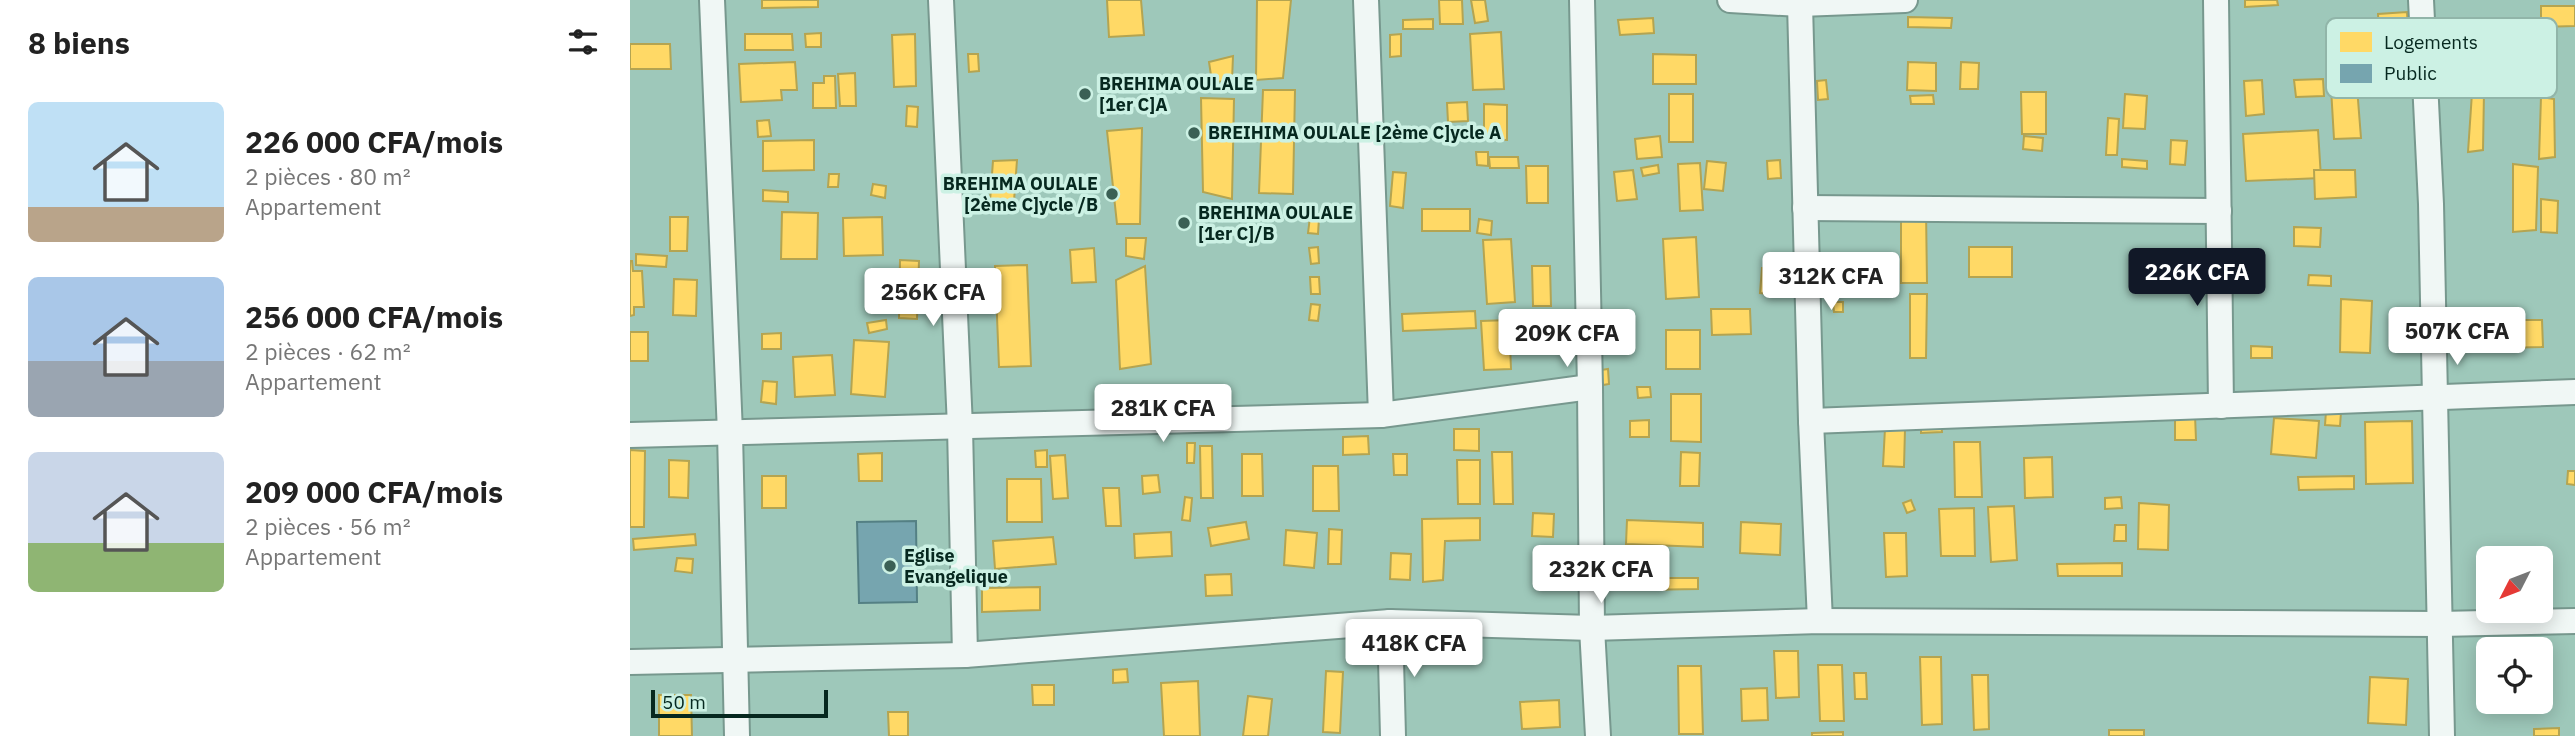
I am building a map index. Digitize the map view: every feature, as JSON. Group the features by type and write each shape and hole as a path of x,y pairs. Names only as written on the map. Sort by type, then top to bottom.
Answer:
{"street":[{"path":"712,0 730,433 737,736"},
{"path":"941,0 960,426 965,655"},
{"path":"1366,0 1381,415"},
{"path":"1582,0 1592,628 1598,736"},
{"path":"1730,0 1800,4 1905,0"},
{"path":"2216,0 2221,406"},
{"path":"2421,0 2422,18"},
{"path":"1800,4 1811,421 1820,621"},
{"path":"2426,98 2431,204 2442,736"},
{"path":"1805,208 2218,211"},
{"path":"630,435 1381,415 1590,387"},
{"path":"1811,421 2575,392"},
{"path":"630,662 965,655 1390,622 1592,628 1820,621 2440,624 2575,621"},
{"path":"1390,622 1393,736"}],"building: Logements":[{"path":"762,0 818,0 818,7 762,8"},
{"path":"1107,0 1141,0 1144,35 1109,37"},
{"path":"1257,0 1291,0 1283,78 1256,80"},
{"path":"1439,0 1462,0 1463,24 1440,24"},
{"path":"1471,0 1485,0 1488,21 1475,23"},
{"path":"2245,0 2277,0 2278,5 2245,7"},
{"path":"2541,6 2575,6 2575,26 2557,27 2557,18 2541,18"},
{"path":"2407,12 2407,18 2378,18 2378,14"},
{"path":"1908,17 1952,18 1951,28 1908,27"},
{"path":"1653,18 1654,33 1620,35 1618,20"},
{"path":"1433,19 1433,29 1403,29 1403,20"},
{"path":"1501,32 1504,89 1473,90 1470,34"},
{"path":"821,33 821,47 806,47 805,34"},
{"path":"745,34 792,34 793,50 745,50"},
{"path":"915,34 916,86 894,87 892,35"},
{"path":"1401,34 1401,56 1390,57 1390,35"},
{"path":"630,44 670,44 671,69 630,69"},
{"path":"968,54 978,54 979,71 969,72"},
{"path":"1653,54 1696,55 1696,84 1653,84"},
{"path":"1233,56 1232,81 1212,82 1209,62"},
{"path":"795,62 797,90 781,90 782,100 741,102 739,64"},
{"path":"1908,62 1936,63 1936,91 1907,90"},
{"path":"1961,62 1979,63 1978,89 1960,89"},
{"path":"855,73 856,106 840,106 838,74"},
{"path":"824,76 835,76 836,108 813,108 813,83 824,83"},
{"path":"2323,79 2324,96 2296,97 2294,80"},
{"path":"1826,80 1828,99 1818,100 1817,81"},
{"path":"2262,80 2264,114 2246,116 2244,81"},
{"path":"1263,90 1295,90 1293,194 1259,193"},
{"path":"2021,92 2046,92 2046,134 2022,134"},
{"path":"1669,94 1693,94 1693,142 1669,142"},
{"path":"2125,94 2147,96 2145,129 2123,128"},
{"path":"1933,95 1934,104 1911,104 1910,96"},
{"path":"1201,98 1234,99 1232,199 1203,192"},
{"path":"2332,98 2358,98 2361,138 2334,139"},
{"path":"2472,98 2484,98 2483,150 2468,152"},
{"path":"2541,98 2554,99 2555,157 2539,159"},
{"path":"1467,102 1468,121 1448,122 1447,103"},
{"path":"1484,104 1507,105 1507,140 1484,139"},
{"path":"907,106 918,107 917,127 906,126"},
{"path":"2108,118 2119,119 2117,155 2106,155"},
{"path":"769,120 771,136 758,137 757,121"},
{"path":"1142,128 1140,224 1117,224 1107,131"},
{"path":"2318,130 2321,178 2246,181 2243,134"},
{"path":"1660,136 1662,157 1637,159 1635,139"},
{"path":"2024,136 2043,138 2042,151 2023,149"},
{"path":"814,140 814,170 763,171 763,141"},
{"path":"2171,140 2187,141 2185,165 2170,164"},
{"path":"1476,152 1488,152 1488,166 1477,165"},
{"path":"1489,157 1518,157 1519,168 1490,168"},
{"path":"2122,159 2147,161 2147,169 2122,167"},
{"path":"1017,160 1014,201 990,201 993,161"},
{"path":"1780,160 1781,178 1768,179 1767,161"},
{"path":"1707,161 1726,163 1723,191 1704,189"},
{"path":"1700,163 1703,210 1680,211 1678,164"},
{"path":"2513,164 2538,167 2536,230 2513,232"},
{"path":"1658,165 1659,173 1643,176 1641,168"},
{"path":"1526,166 1548,166 1548,203 1527,203"},
{"path":"1633,170 1637,199 1617,201 1614,172"},
{"path":"2314,170 2355,170 2356,197 2315,199"},
{"path":"1393,172 1406,173 1403,208 1390,206"},
{"path":"829,174 839,174 838,187 828,187"},
{"path":"873,184 886,186 885,198 871,195"},
{"path":"763,190 788,192 788,202 763,201"},
{"path":"2541,199 2558,201 2557,233 2541,232"},
{"path":"1422,209 1470,209 1470,231 1422,231"},
{"path":"1901,209 1926,209 1927,283 1901,283"},
{"path":"782,212 818,213 817,259 781,259"},
{"path":"670,217 688,217 687,251 670,251"},
{"path":"882,217 883,255 844,256 843,218"},
{"path":"1310,217 1319,218 1318,234 1308,233"},
{"path":"1479,219 1492,221 1491,235 1477,233"},
{"path":"2294,227 2321,228 2320,247 2294,246"},
{"path":"1696,237 1699,297 1666,299 1663,239"},
{"path":"1126,238 1146,238 1144,259 1126,256"},
{"path":"1511,239 1515,302 1487,304 1483,240"},
{"path":"1318,247 1319,263 1311,264 1309,248"},
{"path":"1969,247 2012,247 2012,277 1969,277"},
{"path":"1094,248 1096,282 1072,283 1070,250"},
{"path":"636,254 667,256 666,267 636,265"},
{"path":"900,260 919,261 917,319 899,318"},
{"path":"630,261 633,271 642,271 644,307 634,307 634,315 630,316"},
{"path":"1027,265 1031,366 999,367 995,266"},
{"path":"1145,266 1151,364 1120,369 1116,280"},
{"path":"1532,266 1550,266 1551,306 1533,306"},
{"path":"1762,268 1783,270 1780,295 1760,293"},
{"path":"2309,275 2331,276 2331,286 2308,285"},
{"path":"1310,277 1319,277 1320,294 1311,294"},
{"path":"674,279 697,280 696,316 673,315"},
{"path":"1910,294 1927,294 1926,358 1910,358"},
{"path":"2341,299 2372,301 2370,353 2340,352"},
{"path":"1833,302 1843,302 1843,312 1834,312"},
{"path":"1311,304 1320,305 1318,321 1309,320"},
{"path":"1711,309 1750,309 1751,334 1712,335"},
{"path":"1475,311 1476,328 1403,331 1402,314"},
{"path":"886,320 887,329 869,333 867,323"},
{"path":"1509,320 1511,369 1484,370 1481,321"},
{"path":"2501,320 2542,320 2543,347 2502,348"},
{"path":"1666,330 1700,330 1700,369 1666,369"},
{"path":"630,332 648,332 648,361 630,361"},
{"path":"781,333 781,349 762,349 762,334"},
{"path":"854,340 889,342 885,397 851,394"},
{"path":"2251,346 2272,347 2272,358 2251,358"},
{"path":"832,355 835,395 795,397 793,357"},
{"path":"1608,369 1609,384 1603,385 1601,370"},
{"path":"763,381 777,382 776,404 761,402"},
{"path":"1637,387 1650,387 1651,397 1638,398"},
{"path":"1671,394 1701,394 1701,442 1671,441"},
{"path":"2326,411 2341,412 2340,426 2325,425"},
{"path":"2195,415 2196,440 2175,440 2175,416"},
{"path":"2274,418 2319,421 2316,458 2271,454"},
{"path":"1649,420 1649,437 1630,437 1630,421"},
{"path":"1921,421 1941,421 1942,432 1921,433"},
{"path":"2412,421 2413,483 2366,484 2365,422"},
{"path":"1885,428 1905,429 1904,467 1883,466"},
{"path":"1454,429 1479,429 1479,451 1454,450"},
{"path":"1368,436 1369,454 1343,455 1343,437"},
{"path":"1954,442 1980,442 1982,497 1955,497"},
{"path":"1187,443 1195,443 1194,463 1187,463"},
{"path":"1200,446 1212,446 1213,498 1201,498"},
{"path":"630,450 645,451 644,527 630,527"},
{"path":"1047,450 1047,467 1036,467 1035,451"},
{"path":"1492,452 1512,452 1513,504 1494,504"},
{"path":"1681,452 1700,453 1699,486 1680,486"},
{"path":"882,453 882,481 859,481 858,454"},
{"path":"1242,454 1262,454 1263,496 1242,496"},
{"path":"1393,454 1407,454 1407,475 1394,475"},
{"path":"1065,455 1068,498 1053,499 1050,456"},
{"path":"2052,457 2053,497 2025,498 2024,458"},
{"path":"669,460 689,461 688,498 669,497"},
{"path":"1457,460 1480,460 1480,504 1458,504"},
{"path":"1313,466 1338,466 1339,511 1313,511"},
{"path":"2568,471 2575,471 2575,485 2567,484"},
{"path":"1158,475 1160,492 1143,494 1142,476"},
{"path":"762,476 786,476 786,508 762,508"},
{"path":"2354,476 2354,489 2299,490 2298,477"},
{"path":"1007,479 1041,479 1042,522 1007,522"},
{"path":"1103,488 1119,488 1121,526 1106,526"},
{"path":"1185,497 1192,498 1190,521 1182,520"},
{"path":"2121,497 2122,508 2105,509 2105,498"},
{"path":"1911,500 1915,510 1907,513 1903,503"},
{"path":"2139,503 2169,505 2168,550 2138,549"},
{"path":"2014,506 2017,560 1991,562 1988,507"},
{"path":"1974,508 1975,556 1941,556 1939,509"},
{"path":"1533,513 1554,514 1553,537 1532,536"},
{"path":"1480,518 1480,540 1445,541 1443,580 1423,582 1422,519"},
{"path":"1627,520 1703,523 1703,547 1626,544"},
{"path":"1246,522 1249,539 1211,546 1208,528"},
{"path":"1741,522 1781,524 1780,555 1740,553"},
{"path":"2115,525 2126,525 2126,541 2114,541"},
{"path":"1329,529 1342,530 1341,564 1328,564"},
{"path":"1286,530 1317,533 1314,568 1284,565"},
{"path":"1171,532 1172,556 1135,558 1134,534"},
{"path":"1884,533 1906,533 1907,576 1886,577"},
{"path":"695,534 696,545 634,550 633,539"},
{"path":"1053,537 1056,564 995,569 993,541"},
{"path":"1391,553 1411,554 1410,580 1390,579"},
{"path":"677,558 693,559 692,573 675,571"},
{"path":"2122,563 2122,576 2058,576 2057,564"},
{"path":"1231,574 1232,595 1206,596 1205,575"},
{"path":"1641,578 1698,578 1698,589 1641,590"},
{"path":"1040,587 1040,610 982,612 982,588"},
{"path":"1774,651 1798,651 1799,697 1776,698"},
{"path":"1920,657 1941,657 1942,724 1922,725"},
{"path":"1818,665 1842,665 1844,721 1820,721"},
{"path":"1678,666 1701,666 1703,734 1679,734"},
{"path":"1127,669 1128,682 1113,683 1113,670"},
{"path":"1326,671 1343,672 1340,733 1323,732"},
{"path":"1854,673 1866,673 1867,699 1855,699"},
{"path":"1972,675 1988,675 1989,729 1974,730"},
{"path":"2370,677 2408,679 2406,725 2368,723"},
{"path":"1198,681 1200,736 1164,736 1161,683"},
{"path":"1032,685 1054,685 1054,705 1033,705"},
{"path":"1767,688 1768,720 1742,721 1741,689"},
{"path":"659,695 691,695 692,736 659,736"},
{"path":"1248,696 1272,699 1268,736 1243,736"},
{"path":"1559,700 1560,727 1522,729 1520,702"},
{"path":"888,712 908,712 908,736 889,736"},
{"path":"2559,728 2559,736 2534,736 2534,729"},
{"path":"2109,730 2144,730 2144,736 2109,736"},
{"path":"1843,732 1843,736 1812,736 1812,733"}],"building: Public":[{"path":"916,521 917,602 859,603 857,522"}],"place":[{"name":"BREHIMA OULALE [1er C]A","path":"1085,94"},
{"name":"BREIHIMA OULALE [2ème C]ycle A","path":"1194,133"},
{"name":"BREHIMA OULALE [2ème C]ycle /B","path":"1112,194"},
{"name":"BREHIMA OULALE [1er C]/B","path":"1184,223"},
{"name":"Eglise Evangelique","path":"890,566"}]}
